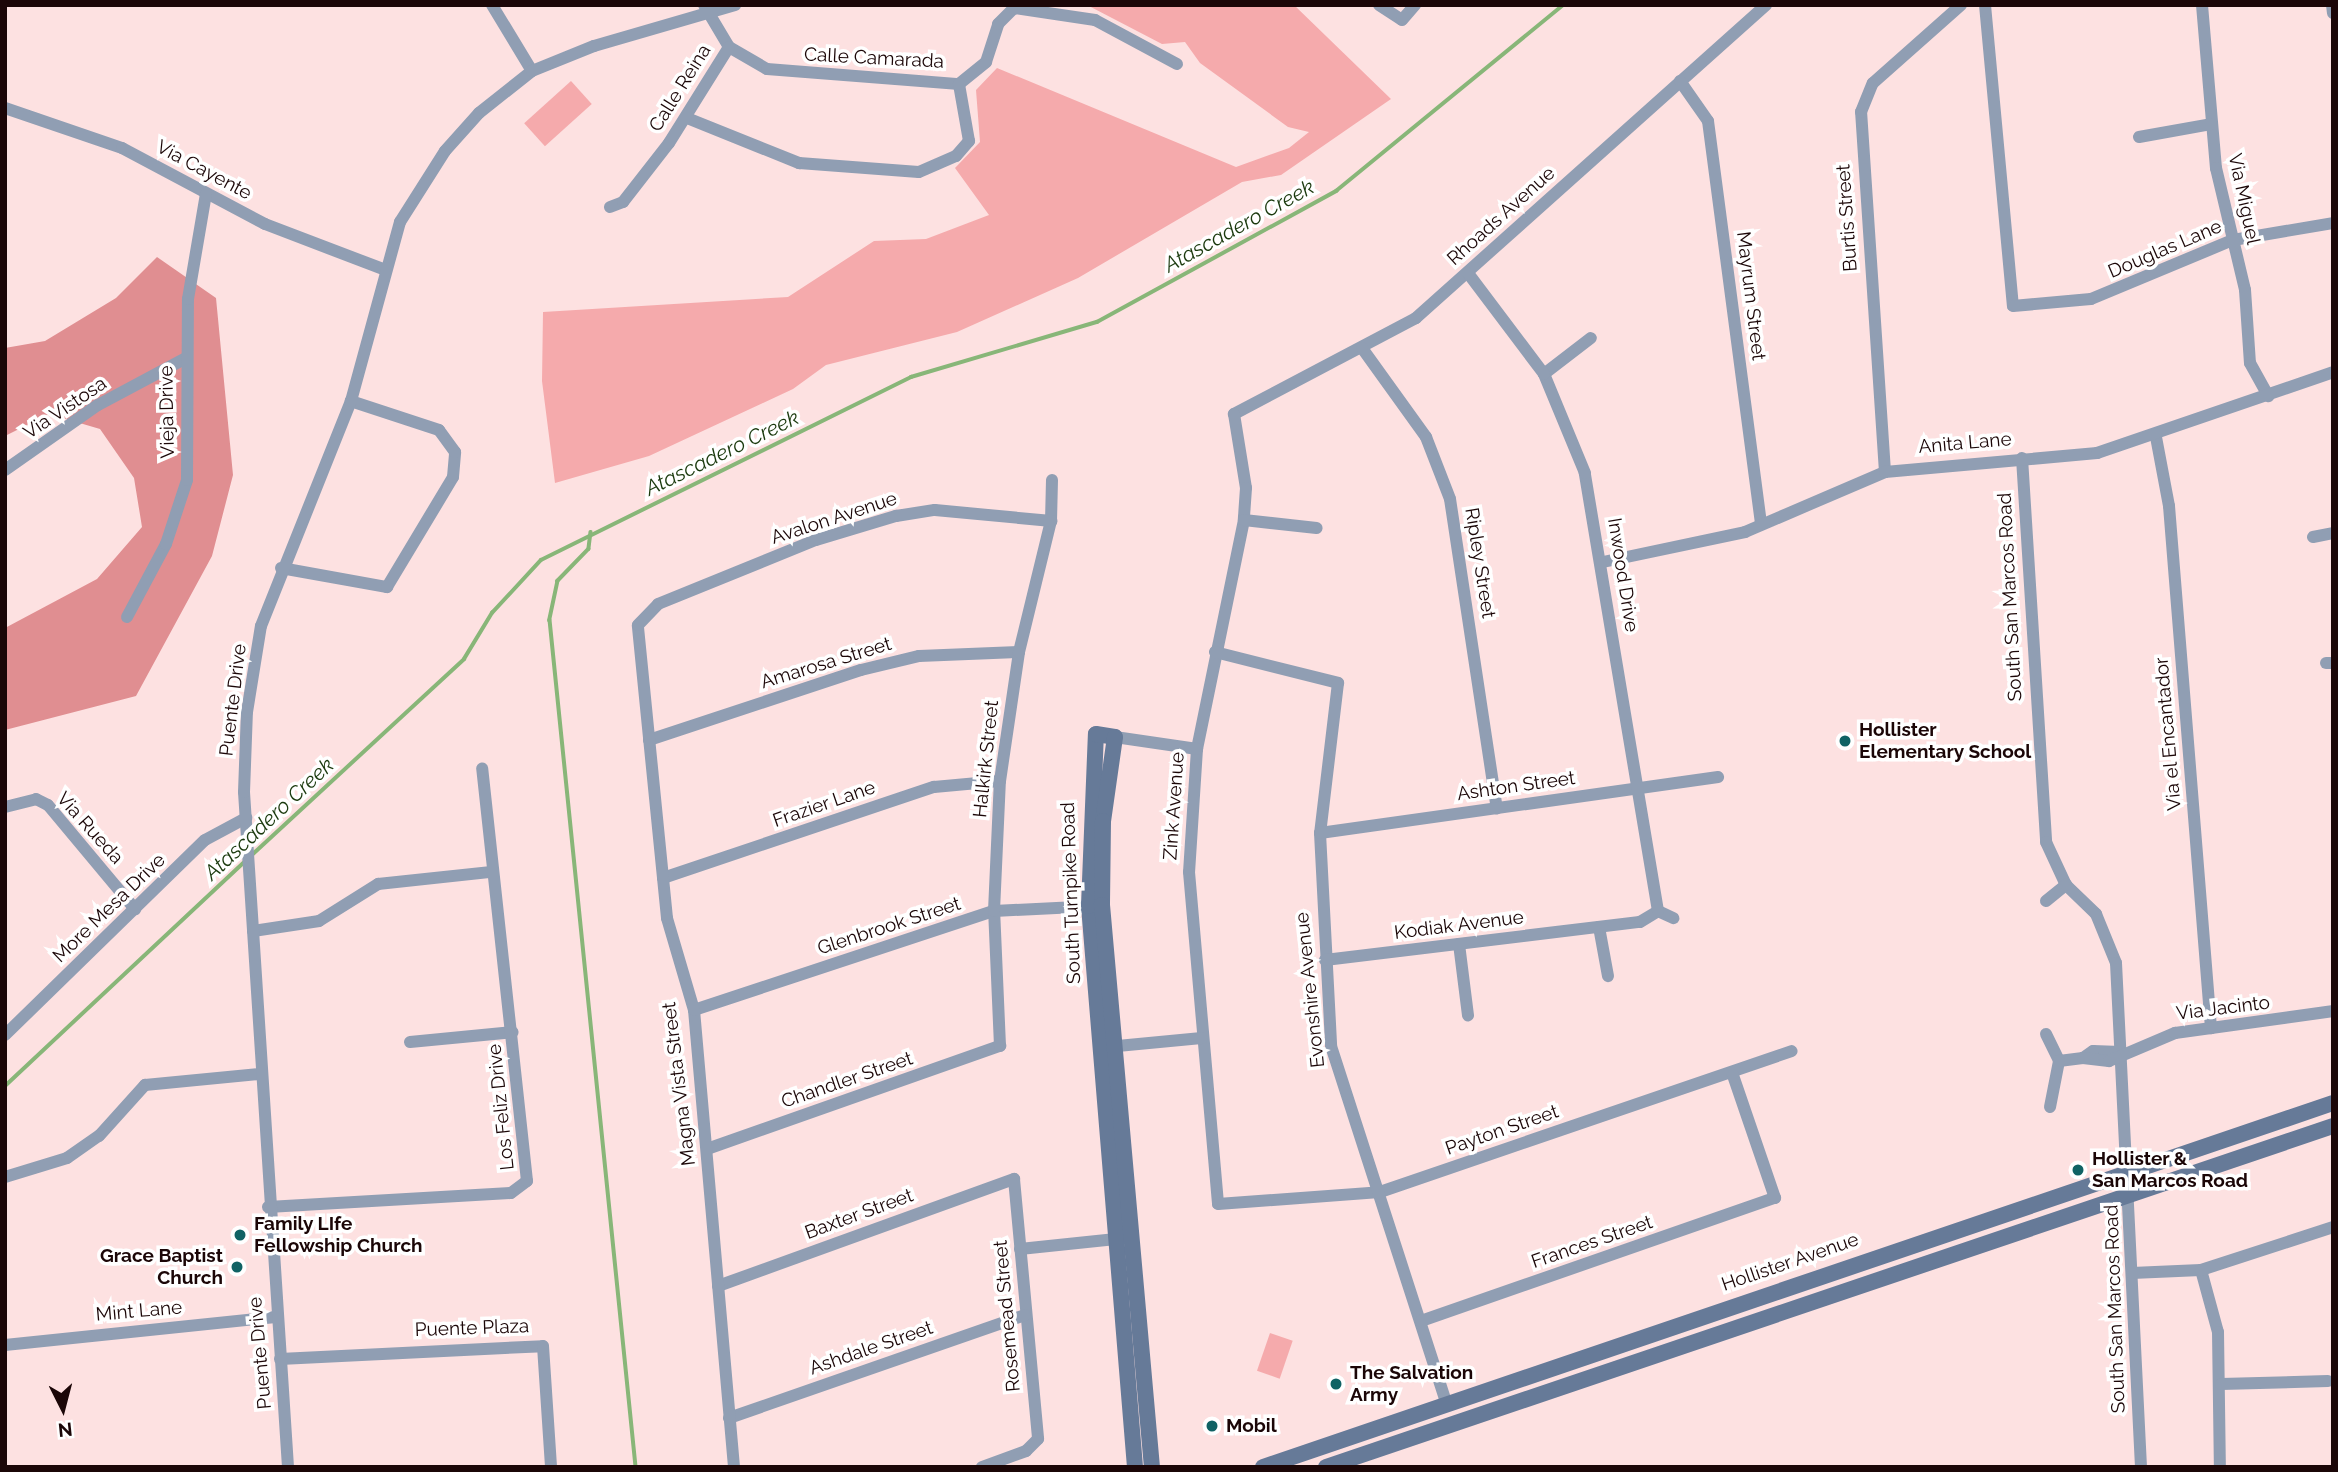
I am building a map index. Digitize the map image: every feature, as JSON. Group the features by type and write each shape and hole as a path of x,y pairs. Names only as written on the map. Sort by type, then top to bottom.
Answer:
{"main road":[{"name":"South Turnpike Road","path":"1115,737 1096,734 1096,906 1123,1238 1135,1467"},
{"name":"Hollister Avenue","path":"1263,1467 1446,1402 2333,1102"},
{"path":"1326,1467 2333,1126"},
{"name":"South Turnpike Road","path":"1123,1238 1153,1467"}],"street":[{"path":"492,5 533,71 594,46 706,10 736,5"},
{"path":"1379,5 1402,20 1415,5"},
{"name":"Rhoads Avenue","path":"1234,414 1416,318 1766,5"},
{"name":"Burtis Street","path":"1885,472 1861,113 1873,83 1961,5"},
{"name":"Douglas Lane","path":"1985,5 2013,306 2122,291 2232,240 2333,223"},
{"name":"Via Miguel","path":"2202,5 2211,124 2250,363 2268,396"},
{"path":"2332,5 2333,13"},
{"name":"Calle Camarada","path":"729,47 786,74 959,84 986,62 998,24 1014,8 1095,20 1177,64"},
{"name":"Calle Reina","path":"610,207 623,202 687,118 729,47 706,10"},
{"name":"Puente Drive","path":"288,1467 259,1074 246,818 247,712 261,626 281,568 351,401 383,270 417,190 479,113 533,71"},
{"name":"Mayrum Street","path":"1680,81 1710,130 1761,525"},
{"path":"687,118 799,163 919,172 956,156 970,141 959,84"},
{"name":"Via Cayente","path":"5,108 122,148 206,194 383,270"},
{"path":"2139,137 2211,124"},
{"name":"Vieja Drive","path":"127,617 181,509 188,459 184,359 192,263 206,194"},
{"name":"Inwood Drive","path":"1468,273 1544,374 1585,473 1603,562 1657,913"},
{"path":"1544,374 1591,338"},
{"name":"Ripley Street","path":"1362,348 1426,437 1450,499 1497,808"},
{"name":"Via Vistosa","path":"5,470 98,405 184,359"},
{"name":"Anita Lane","path":"1603,562 1701,545 1761,525 1885,472 2097,453 2156,437 2333,372"},
{"path":"281,568 387,587 453,477 455,452 439,430 351,401"},
{"name":"Zink Avenue","path":"1218,1204 1189,872 1197,749 1244,520 1246,488 1234,414"},
{"name":"Via el Encantador","path":"2156,437 2169,506 2211,1028"},
{"name":"South San Marcos Road","path":"2022,458 2042,817 2066,885 2096,914 2109,940 2129,1172 2141,1467"},
{"name":"Halkirk Street","path":"1000,1046 994,911 1000,781 1019,652 1051,521 1052,480"},
{"name":"Avalon Avenue","path":"641,617 658,604 816,540 896,516 934,510 1051,521"},
{"path":"1244,520 1317,528"},
{"path":"2313,537 2333,533"},
{"name":"Magna Vista Street","path":"641,617 649,740 663,878 694,1010 734,1467"},
{"name":"Amarosa Street","path":"649,740 861,670 919,656 1019,652"},
{"name":"Evonshire Avenue","path":"1215,652 1342,680 1320,833 1325,960 1340,1088 1380,1192 1446,1402"},
{"path":"1115,737 1197,749"},
{"name":"Los Feliz Drive","path":"268,1206 521,1188 528,1171 513,1032 491,872 482,768"},
{"name":"Ashton Street","path":"1320,833 1718,777"},
{"name":"Frazier Lane","path":"663,878 934,787 1000,781"},
{"name":"Via Rueda","path":"5,807 36,799 48,806 135,909"},
{"name":"More Mesa Drive","path":"5,1035 205,840 246,818"},
{"path":"253,932 319,921 378,884 491,872"},
{"path":"2046,901 2066,885"},
{"name":"Glenbrook Street","path":"694,1010 994,911 1096,906"},
{"path":"1657,913 1673,918"},
{"name":"Kodiak Avenue","path":"1325,960 1599,927 1657,913"},
{"path":"1599,927 1608,976"},
{"path":"1459,944 1468,1015"},
{"name":"Via Jacinto","path":"2059,1062 2083,1058 2093,1051 2120,1052 2211,1028 2333,1012"},
{"path":"410,1042 513,1032"},
{"path":"2046,1034 2059,1062 2050,1107"},
{"path":"1107,1047 1202,1038"},
{"name":"Chandler Street","path":"707,1149 1000,1046"},
{"name":"Payton Street","path":"1218,1204 1380,1192 1733,1075 1791,1051"},
{"path":"5,1177 67,1158 99,1136 145,1085 259,1074"},
{"name":"Frances Street","path":"1421,1321 1775,1198 1733,1075"},
{"name":"Baxter Street","path":"718,1286 1014,1179"},
{"name":"Rosemead Street","path":"982,1467 1032,1446 1038,1439 1014,1179"},
{"path":"521,1188 532,1197"},
{"path":"2132,1273 2201,1270 2333,1227"},
{"path":"1020,1249 1123,1238"},
{"path":"2201,1270 2218,1332 2221,1384 2215,1426 2220,1467"},
{"name":"Ashdale Street","path":"729,1418 1025,1315"},
{"name":"Mint Lane","path":"5,1345 276,1317"},
{"name":"Puente Plaza","path":"280,1359 546,1342 551,1467"},
{"path":"2221,1384 2328,1381"}],"shaded area":[{"path":"1087,5 1294,5 1391,99 1281,175 1242,182 1078,278 957,332 826,365 793,389 649,456 555,483 542,381 543,312 788,297 874,241 926,239 989,215 955,168 980,142 976,90 997,68 1236,167 1289,148 1309,132 1288,127 1200,63 1185,42 1162,44"},
{"path":"571,81 592,104 545,146 524,123"},
{"path":"157,257 216,298 233,475 212,556 136,696 5,730 5,628 97,579 142,527 134,478 100,429 49,414 5,436 5,348 45,341 116,298"},
{"path":"1270,1333 1293,1341 1280,1379 1257,1371"}],"waterway":[{"name":"Atascadero Creek","path":"253,854 464,659 492,613 541,560 911,377 1097,322 1336,191 1563,5"},
{"path":"591,532 589,549 558,581 550,620 636,1467"},
{"name":"Atascadero Creek","path":"5,1086 244,862"}],"place":[{"name":"Hollister Elementary School","path":"1845,741"},
{"name":"Hollister & San Marcos Road","path":"2078,1170"},
{"name":"Family LIfe Fellowship Church","path":"240,1235"},
{"name":"Grace Baptist Church","path":"237,1267"},
{"name":"The Salvation Army","path":"1336,1384"},
{"name":"Mobil","path":"1212,1426"}]}
